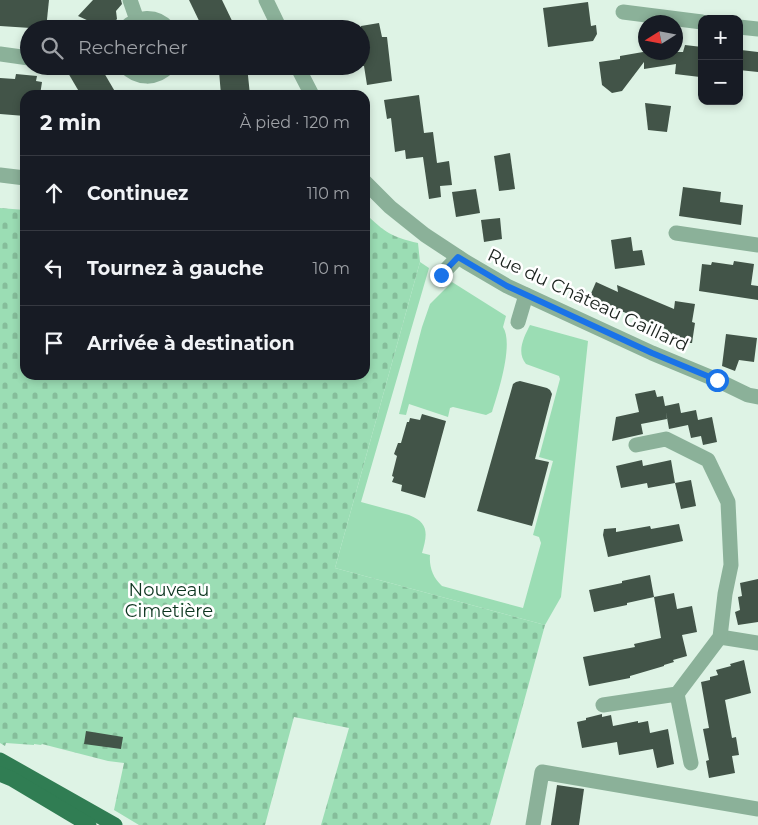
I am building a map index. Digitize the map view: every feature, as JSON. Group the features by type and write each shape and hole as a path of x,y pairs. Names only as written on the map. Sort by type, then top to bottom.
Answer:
{"main road":[{"path":"0,760 115,825"},
{"path":"0,774 12,779 89,825"}],"street":[{"path":"130,0 137,20 147,18 156,20"},
{"path":"266,0 276,20"},
{"path":"623,12 698,21"},
{"path":"743,27 758,29"},
{"path":"0,54 20,57"},
{"path":"137,75 148,77 155,75"},
{"path":"302,75 309,90"},
{"path":"0,175 20,177"},
{"name":"Rue du Château Gaillard","path":"370,187 390,207 425,235 507,286 748,395 758,397"},
{"path":"676,234 758,245"},
{"path":"441,275 458,257"},
{"path":"518,322 526,295"},
{"path":"603,706 677,694 720,637 725,594 731,565 728,502 708,460 666,439 636,445"},
{"path":"720,637 758,643"},
{"path":"677,694 691,763"},
{"path":"533,825 542,772 758,809"}],"green space":[{"name":"Nouveau Cimetière","path":"0,208 20,210 20,380 370,380 370,218 389,233 418,243 420,262 335,568 545,625 490,825 321,825 349,728 294,717 265,825 139,825 114,810 124,763 108,761 42,744 6,743 5,746 0,743"},
{"path":"420,262 429,268 361,502 409,515 421,522 426,535 422,553 430,555 432,572 442,586 523,608 541,543 539,537 533,535 553,461 539,457 560,379 559,376 526,364 521,350 522,344 530,325 588,341 561,597 545,625 335,568"},
{"path":"452,282 506,316 503,327 506,335 506,356 492,412 486,415 453,407 450,408 448,417 409,404 406,415 399,414 430,304"}],"building":[{"path":"0,0 49,0 47,20 20,20 20,27 0,26"},
{"path":"93,0 121,0 122,4 116,11 116,20 87,20 78,16"},
{"path":"189,0 222,0 232,20 199,20"},
{"path":"588,2 591,26 596,25 597,34 593,41 548,47 543,8"},
{"path":"379,23 382,37 387,37 392,81 367,85 365,75 370,75 370,24"},
{"path":"685,45 698,47 698,77 675,74 676,64 644,69 644,62 622,91 612,93 602,85 599,62 620,59 620,56 638,53 638,60 683,60"},
{"path":"743,50 758,52 758,72 743,70"},
{"path":"16,74 37,76 36,81 42,82 41,90 20,90 20,116 0,114 0,78 15,79"},
{"path":"69,75 105,75 114,90 78,90"},
{"path":"219,75 248,75 249,90 221,90"},
{"path":"419,95 424,133 433,132 437,163 449,161 452,185 440,186 441,197 429,199 423,157 406,159 405,150 395,152 391,118 387,119 384,100"},
{"path":"645,103 671,106 667,132 648,130"},
{"path":"510,153 515,189 499,191 494,156"},
{"path":"683,187 721,192 720,202 743,205 741,225 679,216"},
{"path":"476,189 480,213 456,217 452,192"},
{"path":"500,218 502,239 484,242 481,220"},
{"path":"631,237 633,251 642,250 645,265 615,269 611,240"},
{"path":"734,261 754,264 751,285 758,286 758,300 699,291 702,264 711,265 712,262 733,265"},
{"path":"596,282 618,292 617,285 674,309 675,301 695,304 692,322 695,323 692,343 669,343 668,330 589,298"},
{"path":"726,334 757,338 754,362 739,360 735,371 722,366"},
{"path":"520,381 547,388 552,394 535,459 549,462 532,526 477,511 513,384"},
{"path":"655,390 657,397 663,396 665,406 679,403 681,413 696,410 698,420 712,417 717,442 703,445 701,436 691,438 688,425 669,429 666,412 667,419 641,424 643,434 612,441 616,417 639,412 635,394"},
{"path":"422,414 446,421 425,498 401,491 402,485 392,482 397,456 394,454 398,443 401,443 407,422 409,422 410,418 420,420"},
{"path":"642,460 643,466 671,460 675,483 648,488 647,483 621,488 616,466"},
{"path":"691,480 696,506 681,509 675,483"},
{"path":"679,524 683,541 608,557 603,535 604,529 616,528 616,532 650,526 651,529"},
{"path":"650,575 654,597 594,612 589,590"},
{"path":"758,579 758,622 738,625 735,612 740,610 738,597 742,596 740,583"},
{"path":"674,593 677,609 692,606 697,632 682,635 687,656 673,660 674,662 664,666 630,676 630,678 589,686 583,657 635,647 634,644 661,638 654,597"},
{"path":"744,660 751,693 725,700 732,738 736,737 739,755 732,756 735,773 709,778 706,761 709,760 703,729 709,728 701,682 710,680 710,677 718,675 716,670"},
{"path":"602,714 602,717 611,715 613,726 648,721 650,733 668,729 674,764 657,768 653,749 619,755 617,742 582,748 577,722"},
{"path":"86,731 123,737 121,749 84,744"},
{"path":"557,785 584,789 579,825 551,825"}],"route":[{"path":"441,275 458,257 507,286 652,353 717,380"}]}
